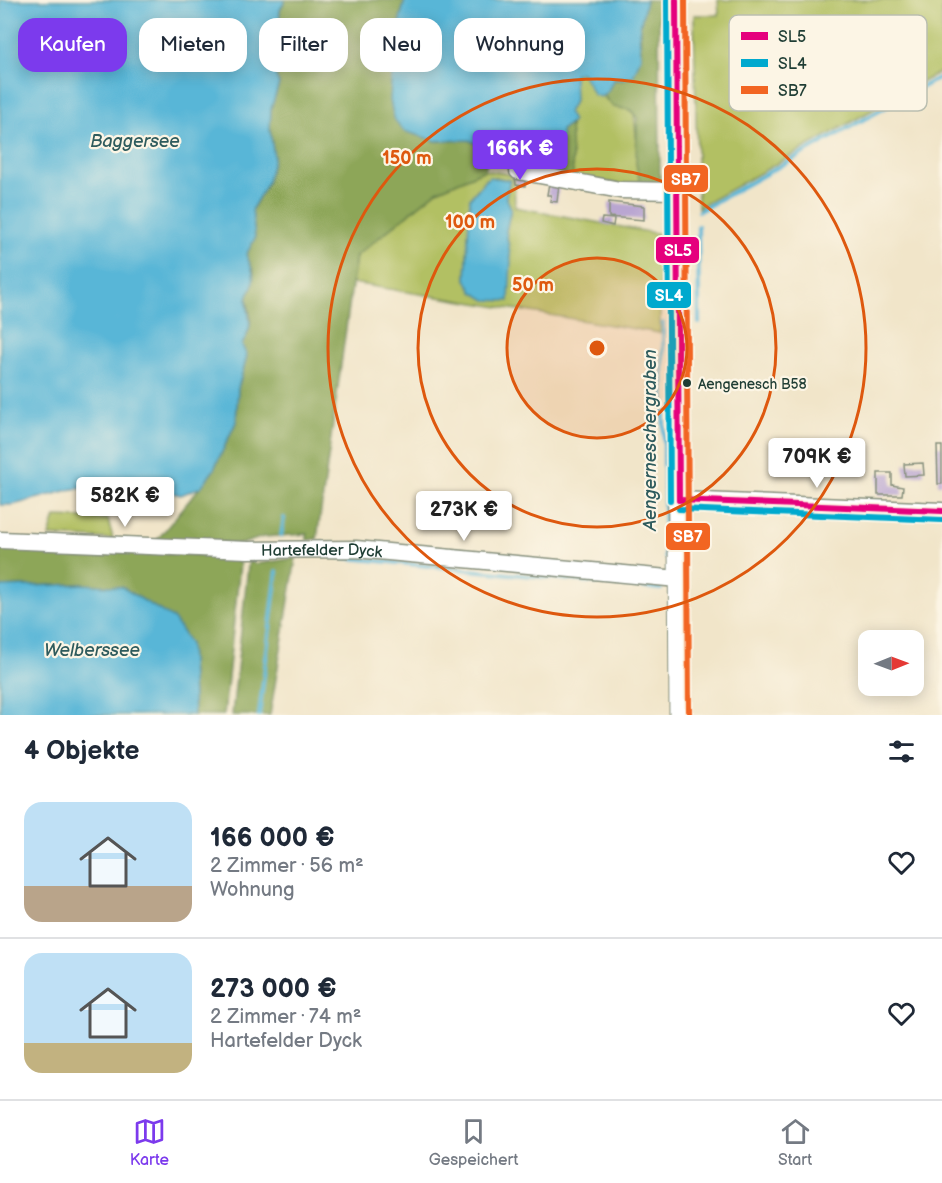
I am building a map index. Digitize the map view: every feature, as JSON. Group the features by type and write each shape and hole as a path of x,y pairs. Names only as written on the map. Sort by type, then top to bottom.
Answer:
{"main road":[{"path":"676,0 680,715"}],"street":[{"path":"518,171 620,190 676,191"},
{"path":"679,500 942,511"},
{"name":"Hartefelder Dyck","path":"0,540 248,550 356,549 678,579"}],"green space":[{"path":"285,0 405,0 400,18 360,18 360,72 396,72 404,131 436,141 469,140 481,146 552,147 561,142 561,130 570,125 573,176 487,162 485,170 437,191 356,256 317,539 307,540 307,534 263,537 242,544 157,540 213,471 236,422 238,388 244,368 242,345 249,331 251,319 247,298 254,272 246,255 255,238 252,210 267,183 274,157 270,130 271,109 279,84 275,72 348,72 348,18 279,18 280,10"},
{"path":"646,0 659,0 660,186 641,188 636,164 637,118 631,110 613,107 604,96 613,80 622,80 641,57 640,26"},
{"path":"718,0 942,0 942,71 927,79 927,15 729,15 729,111 871,111 698,208 694,15 719,15"},
{"path":"577,72 584,74 595,95 604,96 606,100 634,113 641,188 573,176 570,125 573,121 568,112 575,100 572,79"},
{"path":"485,170 514,175 515,207 660,234 660,333 352,283 356,256 437,191","holes":["495,177 510,180 506,197 511,208 506,231 509,247 466,279 470,198 486,179"]},
{"path":"55,517 108,519 113,539 49,536"},
{"path":"0,547 234,556 240,564 224,715 194,715 190,644 83,584 0,587"},
{"path":"249,557 255,564 296,558 270,715 232,715"}],"water":[{"name":"Baggersee","path":"0,0 285,0 280,10 279,18 259,18 259,72 275,72 279,84 271,109 270,130 274,157 267,183 252,209 255,238 246,255 253,278 247,298 250,326 242,345 247,356 238,388 236,422 213,471 201,487 181,495 137,485 73,489 13,505 0,505"},
{"path":"405,0 646,0 639,32 641,57 633,77 613,80 608,91 601,97 594,95 582,73 574,74 575,100 568,112 573,121 561,130 561,144 556,148 481,146 469,140 436,141 404,131 394,119 390,100 392,72 442,72 442,18 400,18"},
{"path":"489,177 510,180 506,197 511,208 506,231 511,260 509,301 486,300 473,292 466,279 470,198"},
{"name":"Welberssee","path":"83,584 122,587 174,619 190,644 194,715 0,715 0,587"}],"building":[{"path":"515,177 525,177 525,186 516,185"},
{"path":"549,183 559,184 557,202 550,201 551,195 547,195"},
{"path":"609,202 644,206 644,220 609,217"},
{"path":"602,218 614,219 613,226 601,223"},
{"path":"937,446 942,446 942,484 938,484"},
{"path":"923,463 924,475 905,476 904,464"},
{"path":"878,473 892,473 892,485 903,487 902,495 878,495"}],"waterway":[{"name":"Aengerneschergraben","path":"927,84 942,76"},
{"name":"Aengerneschergraben","path":"699,211 879,111"},
{"name":"Aengerneschergraben","path":"698,226 699,323"},
{"name":"Aengerneschergraben","path":"663,323 665,557"},
{"path":"281,536 284,518"},
{"name":"Aengerneschergraben","path":"339,557 661,589"},
{"path":"259,715 277,571"}],"transit line":[{"name":"SL4","path":"667,0 670,500"},
{"name":"SL5","path":"676,0 679,500"},
{"name":"SB7","path":"685,0 689,715"},
{"name":"SL5","path":"679,500 942,511"},
{"name":"SL4","path":"679,509 942,520"}],"place":[{"name":"Aengenesch B58","path":"687,383"}]}
